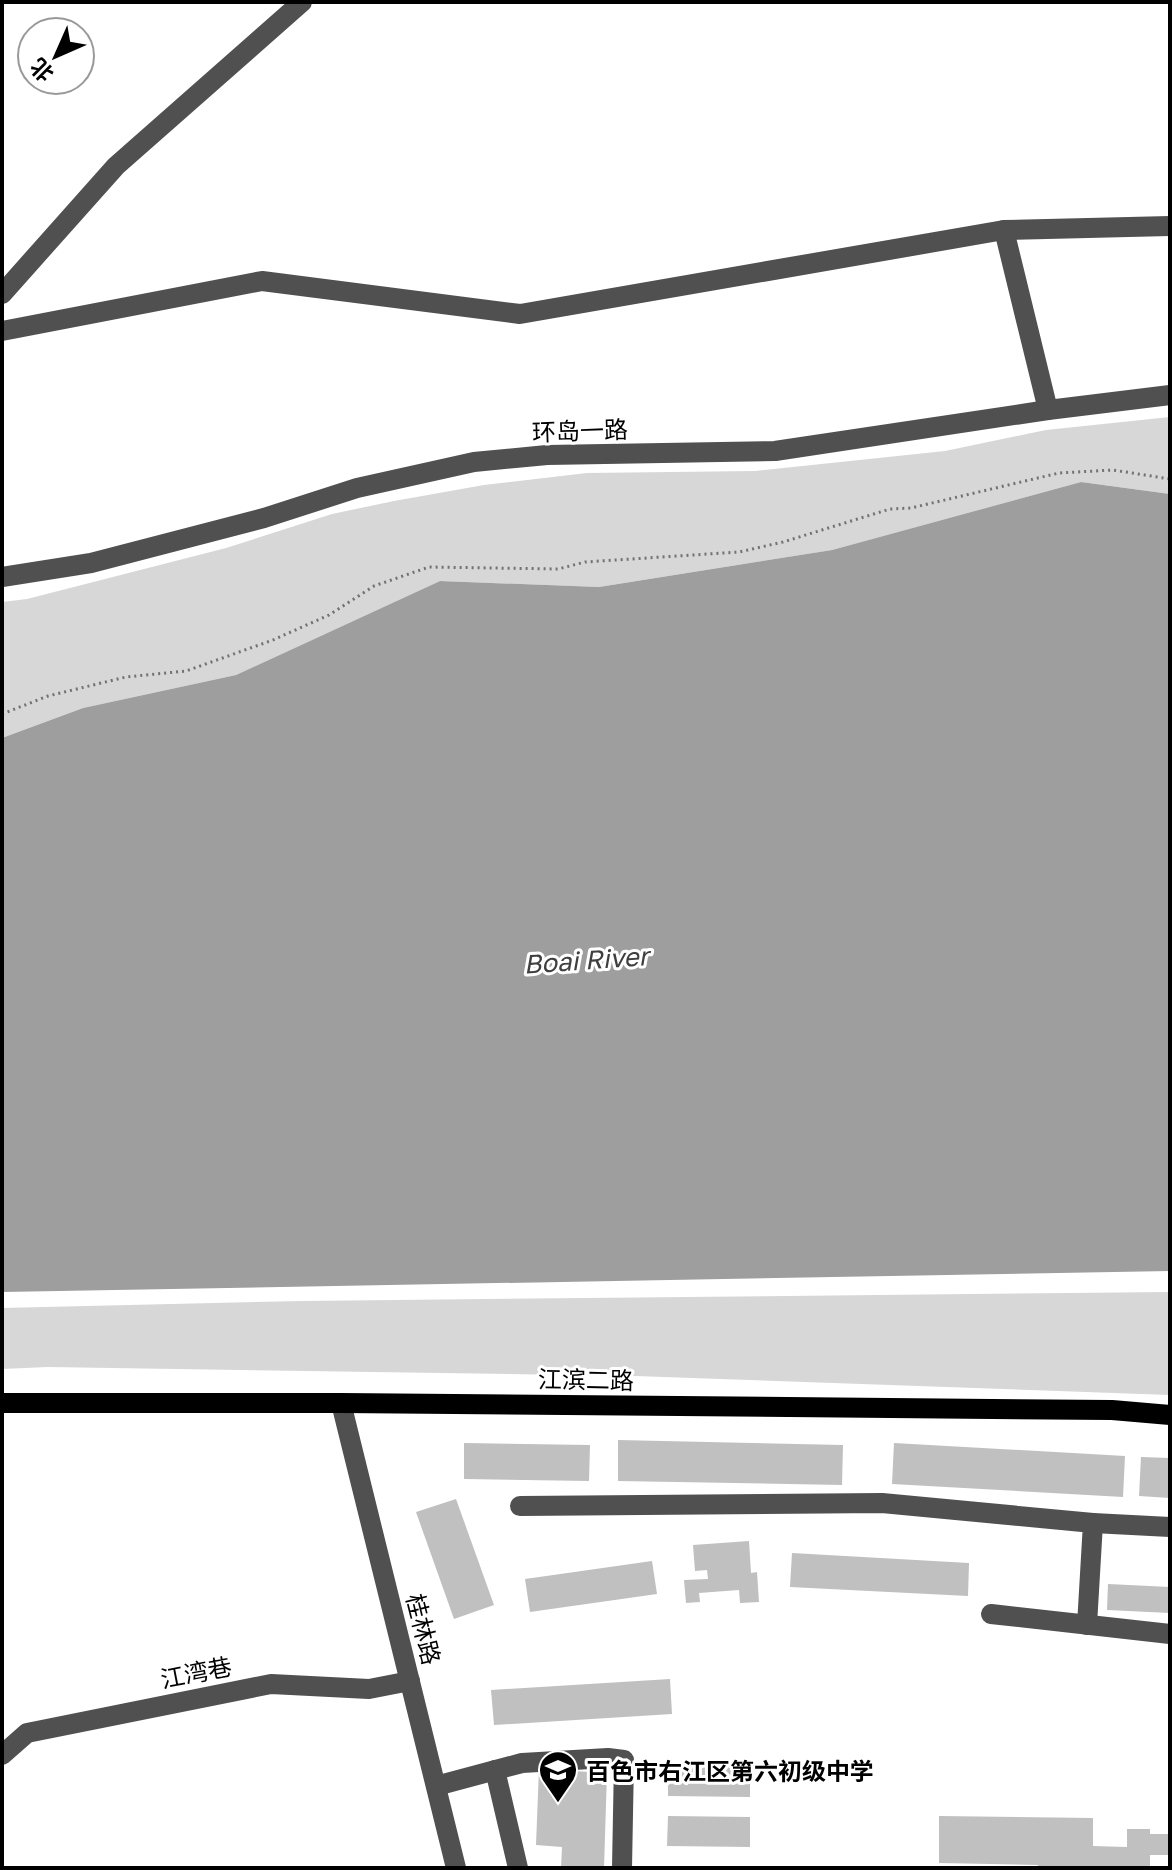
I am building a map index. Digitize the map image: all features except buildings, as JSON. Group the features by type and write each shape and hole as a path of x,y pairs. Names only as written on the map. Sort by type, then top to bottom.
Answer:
{"main road":[{"name":"江滨二路","path":"2,1403 1112,1410 1170,1415"}],"street":[{"path":"2,294 116,166 302,2"},
{"path":"2,331 262,281 520,314 1004,230 1170,226"},
{"path":"1004,230 1048,410"},
{"name":"环岛一路","path":"2,577 91,563 264,518 357,488 474,462 547,455 775,451 1170,395"},
{"name":"桂林路","path":"341,1403 456,1868"},
{"path":"520,1506 882,1503 1093,1523 1170,1527"},
{"path":"1087,1625 1093,1523"},
{"path":"991,1614 1170,1634"},
{"name":"江湾巷","path":"2,1755 27,1733 271,1684 369,1689 410,1681"},
{"path":"436,1786 522,1763 608,1758 624,1760 622,1868"},
{"path":"495,1770 518,1868"}],"path":[{"path":"2,714 48,696 126,677 186,671 273,640 329,615 374,586 429,567 558,569 585,562 739,552 783,542 890,509 911,508 1059,473 1113,470 1170,479"}],"shaded area":[{"path":"1170,417 1170,494 1081,482 832,550 599,587 440,581 236,675 83,708 2,738 2,602 27,599 226,548 332,514 484,485 587,473 755,471 945,451 1046,430"},
{"path":"1170,1292 1170,1395 635,1376 48,1367 2,1369 2,1308 302,1301"}],"water":[{"name":"Boai River","path":"1081,482 1170,494 1170,1271 2,1292 2,738 83,708 236,675 440,581 599,587 832,550"}],"place":[{"name":"百色市右江区第六初级中学","path":"558,1804"}]}
